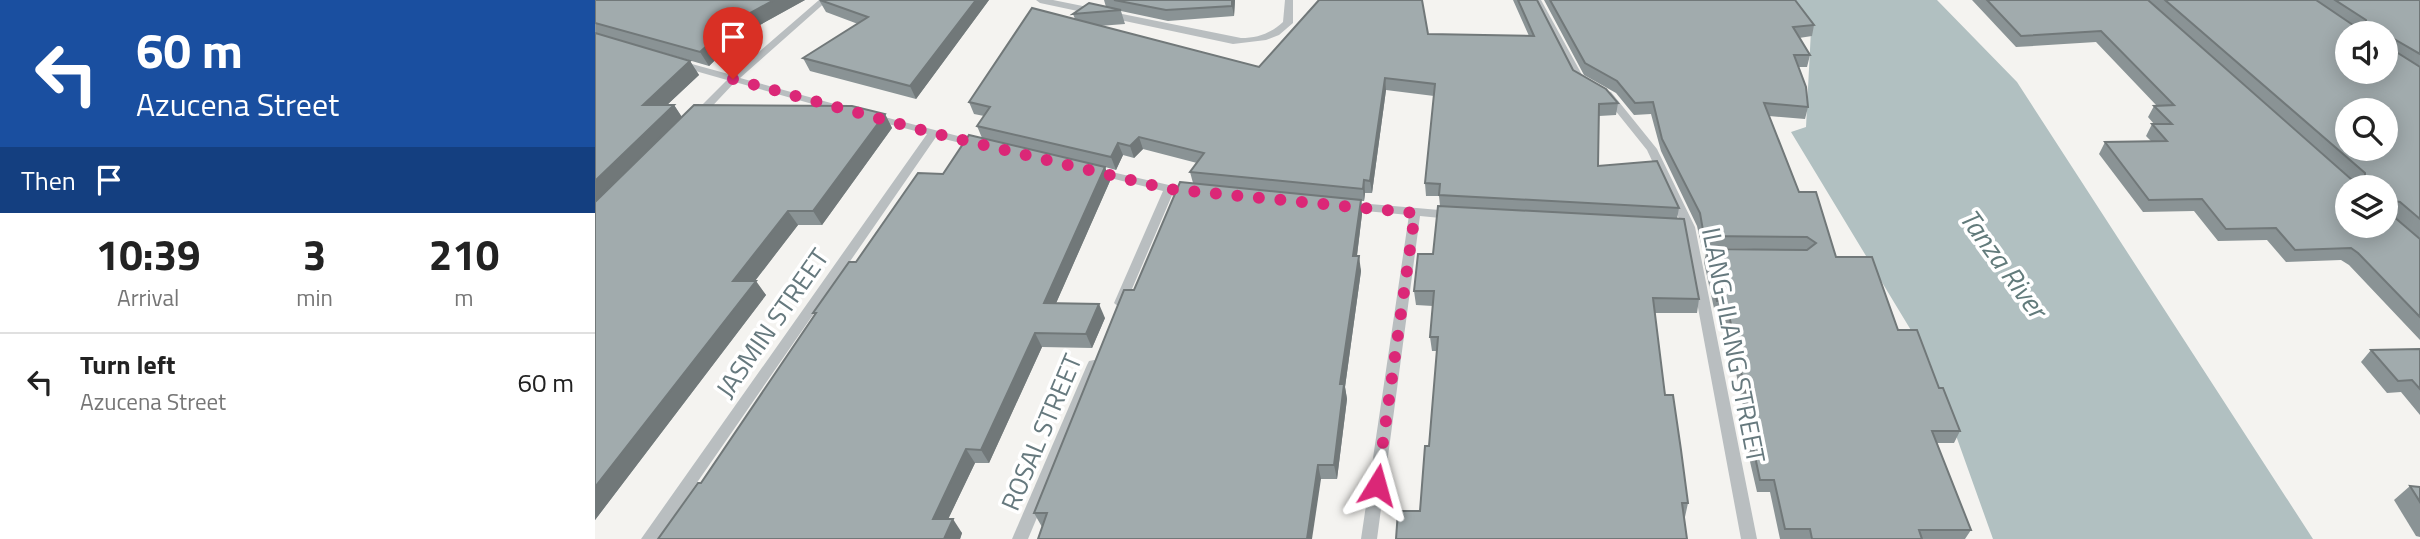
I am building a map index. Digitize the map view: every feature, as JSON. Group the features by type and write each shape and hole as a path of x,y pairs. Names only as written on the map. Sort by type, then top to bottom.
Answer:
{"street":[{"path":"694,119 733,79 824,0"},
{"path":"1040,0 1071,3 1233,41 1266,39 1287,23 1289,0"},
{"name":"ILANG-ILANG STREET","path":"1537,0 1578,79 1611,97 1652,149 1689,227 1700,255 1749,539"},
{"path":"670,61 853,112"},
{"path":"866,116 998,149"},
{"name":"JASMIN STREET","path":"649,539 933,133"},
{"path":"1077,167 1169,189 1210,193"},
{"path":"1116,314 1169,189"},
{"path":"1333,205 1469,216"},
{"path":"1369,539 1415,213"},
{"path":"1675,226 1689,227"},
{"name":"ROSAL STREET","path":"1020,539 1100,352"}],"water":[{"name":"Tanza River","path":"1781,0 1937,0 2017,82 2313,539 1993,539 1929,360 1791,132 1806,127 1811,30"}],"building":[{"path":"595,0 774,0 732,23 700,52 595,23"},
{"path":"820,0 976,0 910,86 803,58 868,17"},
{"path":"1114,0 1232,0 1232,6 1166,10"},
{"path":"1319,0 1422,0 1428,34 1534,36 1518,0 1537,0 1573,70 1606,89 1618,103 1599,104 1598,166 1657,161 1679,208 1439,195 1440,184 1425,183 1435,84 1385,78 1370,181 1364,180 1363,189 1190,172 1204,153 1139,137 1130,146 1118,143 1111,157 977,126 990,107 969,102 1032,8 1259,67"},
{"path":"1550,0 1795,0 1814,25 1793,27 1810,55 1794,55 1806,87 1808,107 1764,103 1799,192 1816,192 1836,257 1872,257 1898,330 1917,330 1939,388 1943,388 1960,431 1932,431 1971,530 1919,530 1922,539 1812,539 1810,529 1785,529 1774,480 1760,480 1749,428 1753,428 1726,301 1717,301 1707,249 1807,250 1816,243 1807,237 1704,236 1700,213 1662,139 1653,102 1635,103 1617,81 1585,63"},
{"path":"1987,0 2148,0 2346,175 2335,175 2335,238 2398,238 2398,220 2420,239 2420,317 2351,248 2295,250 2276,228 2226,229 2202,199 2149,200 2105,142 2167,141 2152,124 2172,124 2154,106 2174,105 2101,31 2021,36"},
{"path":"2165,0 2316,0 2347,21 2335,21 2335,84 2398,84 2398,53 2420,67 2420,219 2400,202 2398,175 2365,175 2351,161 2398,161 2398,98 2335,98 2335,147"},
{"path":"2335,0 2420,0 2420,54 2398,41 2398,21 2366,21"},
{"path":"1089,3 1121,10 1073,14"},
{"path":"595,33 690,61 643,105 674,105 595,181"},
{"path":"694,105 852,106 885,114 813,211 788,211 733,281 756,281 595,487 595,202"},
{"path":"969,135 1105,167 1044,303 1099,304 1086,334 1035,333 981,450 966,449 933,519 953,519 944,539 658,539 698,483 701,483 849,262 856,262 918,173 943,174"},
{"path":"1180,182 1361,200 1353,256 1359,256 1340,384 1344,384 1334,465 1318,465 1307,539 1038,539 1047,513 1034,513 1124,290 1134,290"},
{"path":"1438,206 1684,219 1699,299 1653,298 1665,395 1673,395 1681,450 1688,503 1682,503 1687,539 1396,539 1398,511 1420,511 1425,446 1429,446 1438,337 1430,337 1434,291 1414,291 1418,254 1433,254"},
{"path":"2420,349 2420,389 2412,380 2398,381 2371,350"},
{"path":"2410,486 2420,487 2420,502"}],"route":[{"path":"733,79 933,133 1169,189 1415,213 1377,485"}]}
